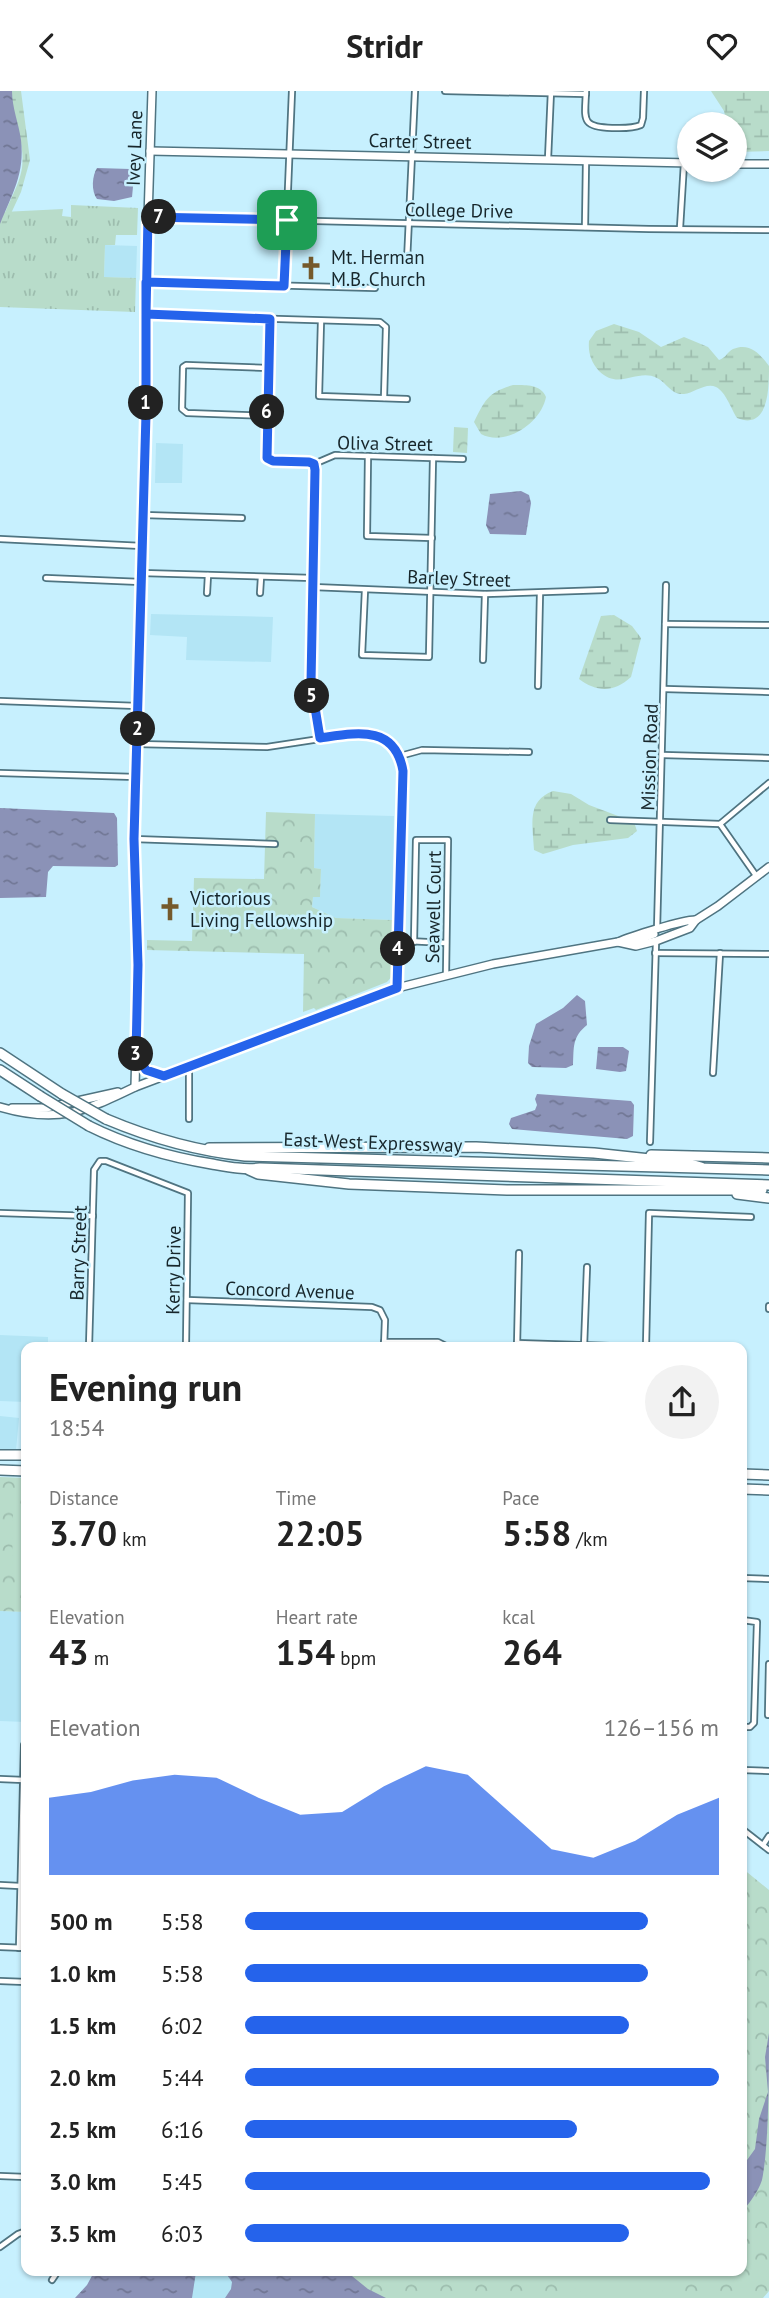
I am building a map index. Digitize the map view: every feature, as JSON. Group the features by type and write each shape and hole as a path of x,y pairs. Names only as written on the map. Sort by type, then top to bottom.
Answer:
{"highway":[{"name":"East-West Expressway","path":"0,1053 106,1119 159,1139 200,1149 257,1156 688,1170 769,1170"},
{"name":"East-West Expressway","path":"0,1070 89,1126 137,1147 172,1157 247,1170 384,1171 769,1187"},
{"path":"200,1149 464,1147 632,1157 687,1163 706,1168"},
{"path":"632,1157 661,1154 769,1158"},
{"path":"247,1170 258,1174 349,1185 507,1190 729,1191 769,1187"},
{"path":"729,1191 769,1198"},
{"path":"0,1455 21,1455"},
{"path":"0,1470 21,1471"},
{"path":"747,1474 769,1475"},
{"path":"747,1486 756,1484 758,1474"},
{"path":"766,1490 763,1485 769,1481"},
{"path":"747,1488 766,1490"}],"street":[{"name":"Ivey Lane","path":"135,1087 138,965 134,839 152,91"},
{"path":"284,286 292,91"},
{"path":"408,261 415,91"},
{"path":"445,91 586,92 585,117 588,123 594,127 633,128 641,125 644,91"},
{"path":"548,159 551,92"},
{"name":"Carter Street","path":"150,151 677,163"},
{"path":"585,227 586,161"},
{"path":"747,164 769,164"},
{"path":"680,227 685,182"},
{"name":"College Drive","path":"148,217 769,230"},
{"path":"146,282 375,288"},
{"path":"146,314 380,322 386,327 384,398"},
{"path":"268,368 186,365 183,367 182,409 187,413 267,416 270,319"},
{"path":"321,321 319,396 407,399"},
{"name":"Oliva Street","path":"267,416 267,458 273,461 314,464 335,455 463,459"},
{"path":"368,456 367,535 432,538"},
{"path":"365,590 362,655 429,657 433,458"},
{"path":"314,464 311,691 320,738"},
{"path":"143,515 242,518"},
{"path":"0,539 142,546"},
{"path":"142,573 313,578"},
{"path":"207,593 208,575"},
{"path":"260,593 261,576"},
{"path":"46,578 141,582"},
{"name":"Mission Road","path":"657,930 662,822 666,585"},
{"name":"Barley Street","path":"313,587 485,594 605,590"},
{"path":"537,686 540,593"},
{"path":"483,660 485,594"},
{"path":"665,624 769,625"},
{"path":"665,689 769,692"},
{"path":"0,701 138,706"},
{"path":"137,744 267,747 359,733 372,734 391,744 400,756 403,771 397,988"},
{"path":"400,756 422,750 529,753"},
{"path":"663,755 769,758"},
{"path":"0,773 136,777"},
{"path":"610,820 720,824 769,783"},
{"path":"720,824 757,877"},
{"path":"134,839 275,844"},
{"name":"Seawell Court","path":"446,943 411,941 416,840 448,840 446,975"},
{"path":"621,944 629,937 692,919 718,907 768,870"},
{"path":"0,1107 46,1108 84,1101 135,1087 397,988 446,975 621,944 636,946 690,929 692,919"},
{"path":"650,1142 656,941"},
{"path":"655,953 769,954"},
{"path":"713,1073 720,953"},
{"path":"136,1055 146,1070 164,1076"},
{"path":"189,1066 189,1119"},
{"name":"Kerry Drive","path":"100,1161 188,1193 186,1342"},
{"name":"Barry Street","path":"89,1342 94,1170 100,1161"},
{"path":"0,1213 93,1216"},
{"path":"646,1342 649,1213 751,1216"},
{"path":"517,1342 519,1253"},
{"path":"584,1342 587,1267"},
{"name":"Concord Avenue","path":"187,1300 372,1307 380,1310 385,1319 384,1342"},
{"path":"747,1578 769,1579"},
{"path":"747,1621 757,1622 754,1723 747,1727"},
{"path":"754,1715 769,1715 769,1664"},
{"path":"747,1770 769,1771"},
{"path":"0,1779 21,1780"},
{"path":"747,1833 769,1850"},
{"path":"763,1845 769,1836"},
{"path":"0,1947 19,1948 21,1865"},
{"path":"0,1885 20,1886"},
{"path":"0,1981 21,1982"},
{"path":"0,2176 21,2177"},
{"path":"0,2248 21,2233"},
{"path":"52,2280 55,2276"}],"shaded area":[{"path":"105,245 137,246 136,278 104,277"},
{"path":"156,443 183,444 182,483 155,483"},
{"path":"151,614 273,617 271,662 186,660 187,637 150,635"},
{"path":"315,814 394,816 392,920 336,918 312,907 313,896 320,896 321,869 314,868"},
{"path":"0,1335 48,1337 48,1342 21,1342 21,1402 0,1401"},
{"path":"0,1416 19,1418 16,1450 0,1450"},
{"path":"0,1611 21,1612 21,1722 0,1721"},
{"path":"107,2276 317,2276 316,2298 95,2298"}],"green space":[{"path":"12,91 21,91 30,160 21,192 0,237 3,219 17,186 23,158"},
{"path":"711,91 769,91 769,151 747,152 747,112 724,111"},
{"path":"71,205 138,208 137,235 116,235 115,245 105,245 104,277 136,278 135,312 0,307 0,221 3,212 63,209 62,216 71,217"},
{"path":"614,324 639,332 661,347 684,337 708,347 719,360 739,347 754,350 769,366 767,396 761,413 748,420 737,418 723,393 712,386 680,394 650,376 621,379 606,377 592,361 589,341 596,331"},
{"path":"513,385 532,386 540,390 546,397 543,407 530,424 511,435 491,437 481,434 474,422 485,402 493,394"},
{"path":"454,427 468,428 467,453 453,452"},
{"path":"614,615 632,626 641,638 631,677 612,688 598,688 579,679 601,616"},
{"path":"553,791 571,794 589,805 634,822 637,831 628,838 573,845 543,854 534,850 532,823 535,807 544,795"},
{"path":"266,812 315,814 314,868 321,869 320,897 313,897 312,907 336,918 392,920 392,976 387,982 316,1010 314,1008 303,1012 304,954 147,950 147,940 192,941 194,878 264,879"},
{"path":"0,1477 21,1478 21,1612 0,1611"},
{"path":"13,1505 21,1505 21,1577 12,1576"},
{"path":"747,1872 769,1890 769,2291 763,2298 316,2298 317,2276 747,2276"},
{"path":"579,2276 613,2276 640,2294 637,2298 589,2298 572,2286"},
{"path":"621,2276 673,2276 658,2298 653,2298"}],"water":[{"path":"0,91 12,91 22,152 16,183 0,224"},
{"path":"97,168 130,169 134,176 132,197 114,201 97,199 93,183"},
{"path":"521,491 529,495 531,503 526,535 490,534 486,525 490,494"},
{"path":"0,808 114,813 117,818 118,865 53,866 48,872 46,897 0,898"},
{"path":"577,995 585,1001 587,1025 576,1038 573,1065 566,1068 532,1067 528,1063 529,1046 536,1024 563,1008"},
{"path":"598,1047 623,1047 629,1051 626,1071 596,1069"},
{"path":"537,1094 631,1101 634,1105 633,1136 627,1139 512,1129 509,1124 511,1118 535,1110"},
{"path":"769,2033 768,2109 764,2166 762,2180 747,2206 747,2160 755,2149 759,2119 768,2092 765,2057"},
{"path":"92,2276 195,2276 192,2298 75,2298"},
{"path":"228,2276 352,2276 368,2289 386,2298 225,2298 232,2282"}],"place":[{"name":"Mt. Herman M.B. Church","path":"311,268"},
{"name":"Victorious Living Fellowship","path":"170,909"}],"route":[{"path":"287,220 148,217 146,282 146,314 270,319 267,458 273,461 309,462 314,464 315,470 311,691 320,738 372,734 391,744 400,756 403,771 397,988 164,1076 146,1070 136,1055 138,965 134,839 146,414 146,282 284,286 287,220"}]}
